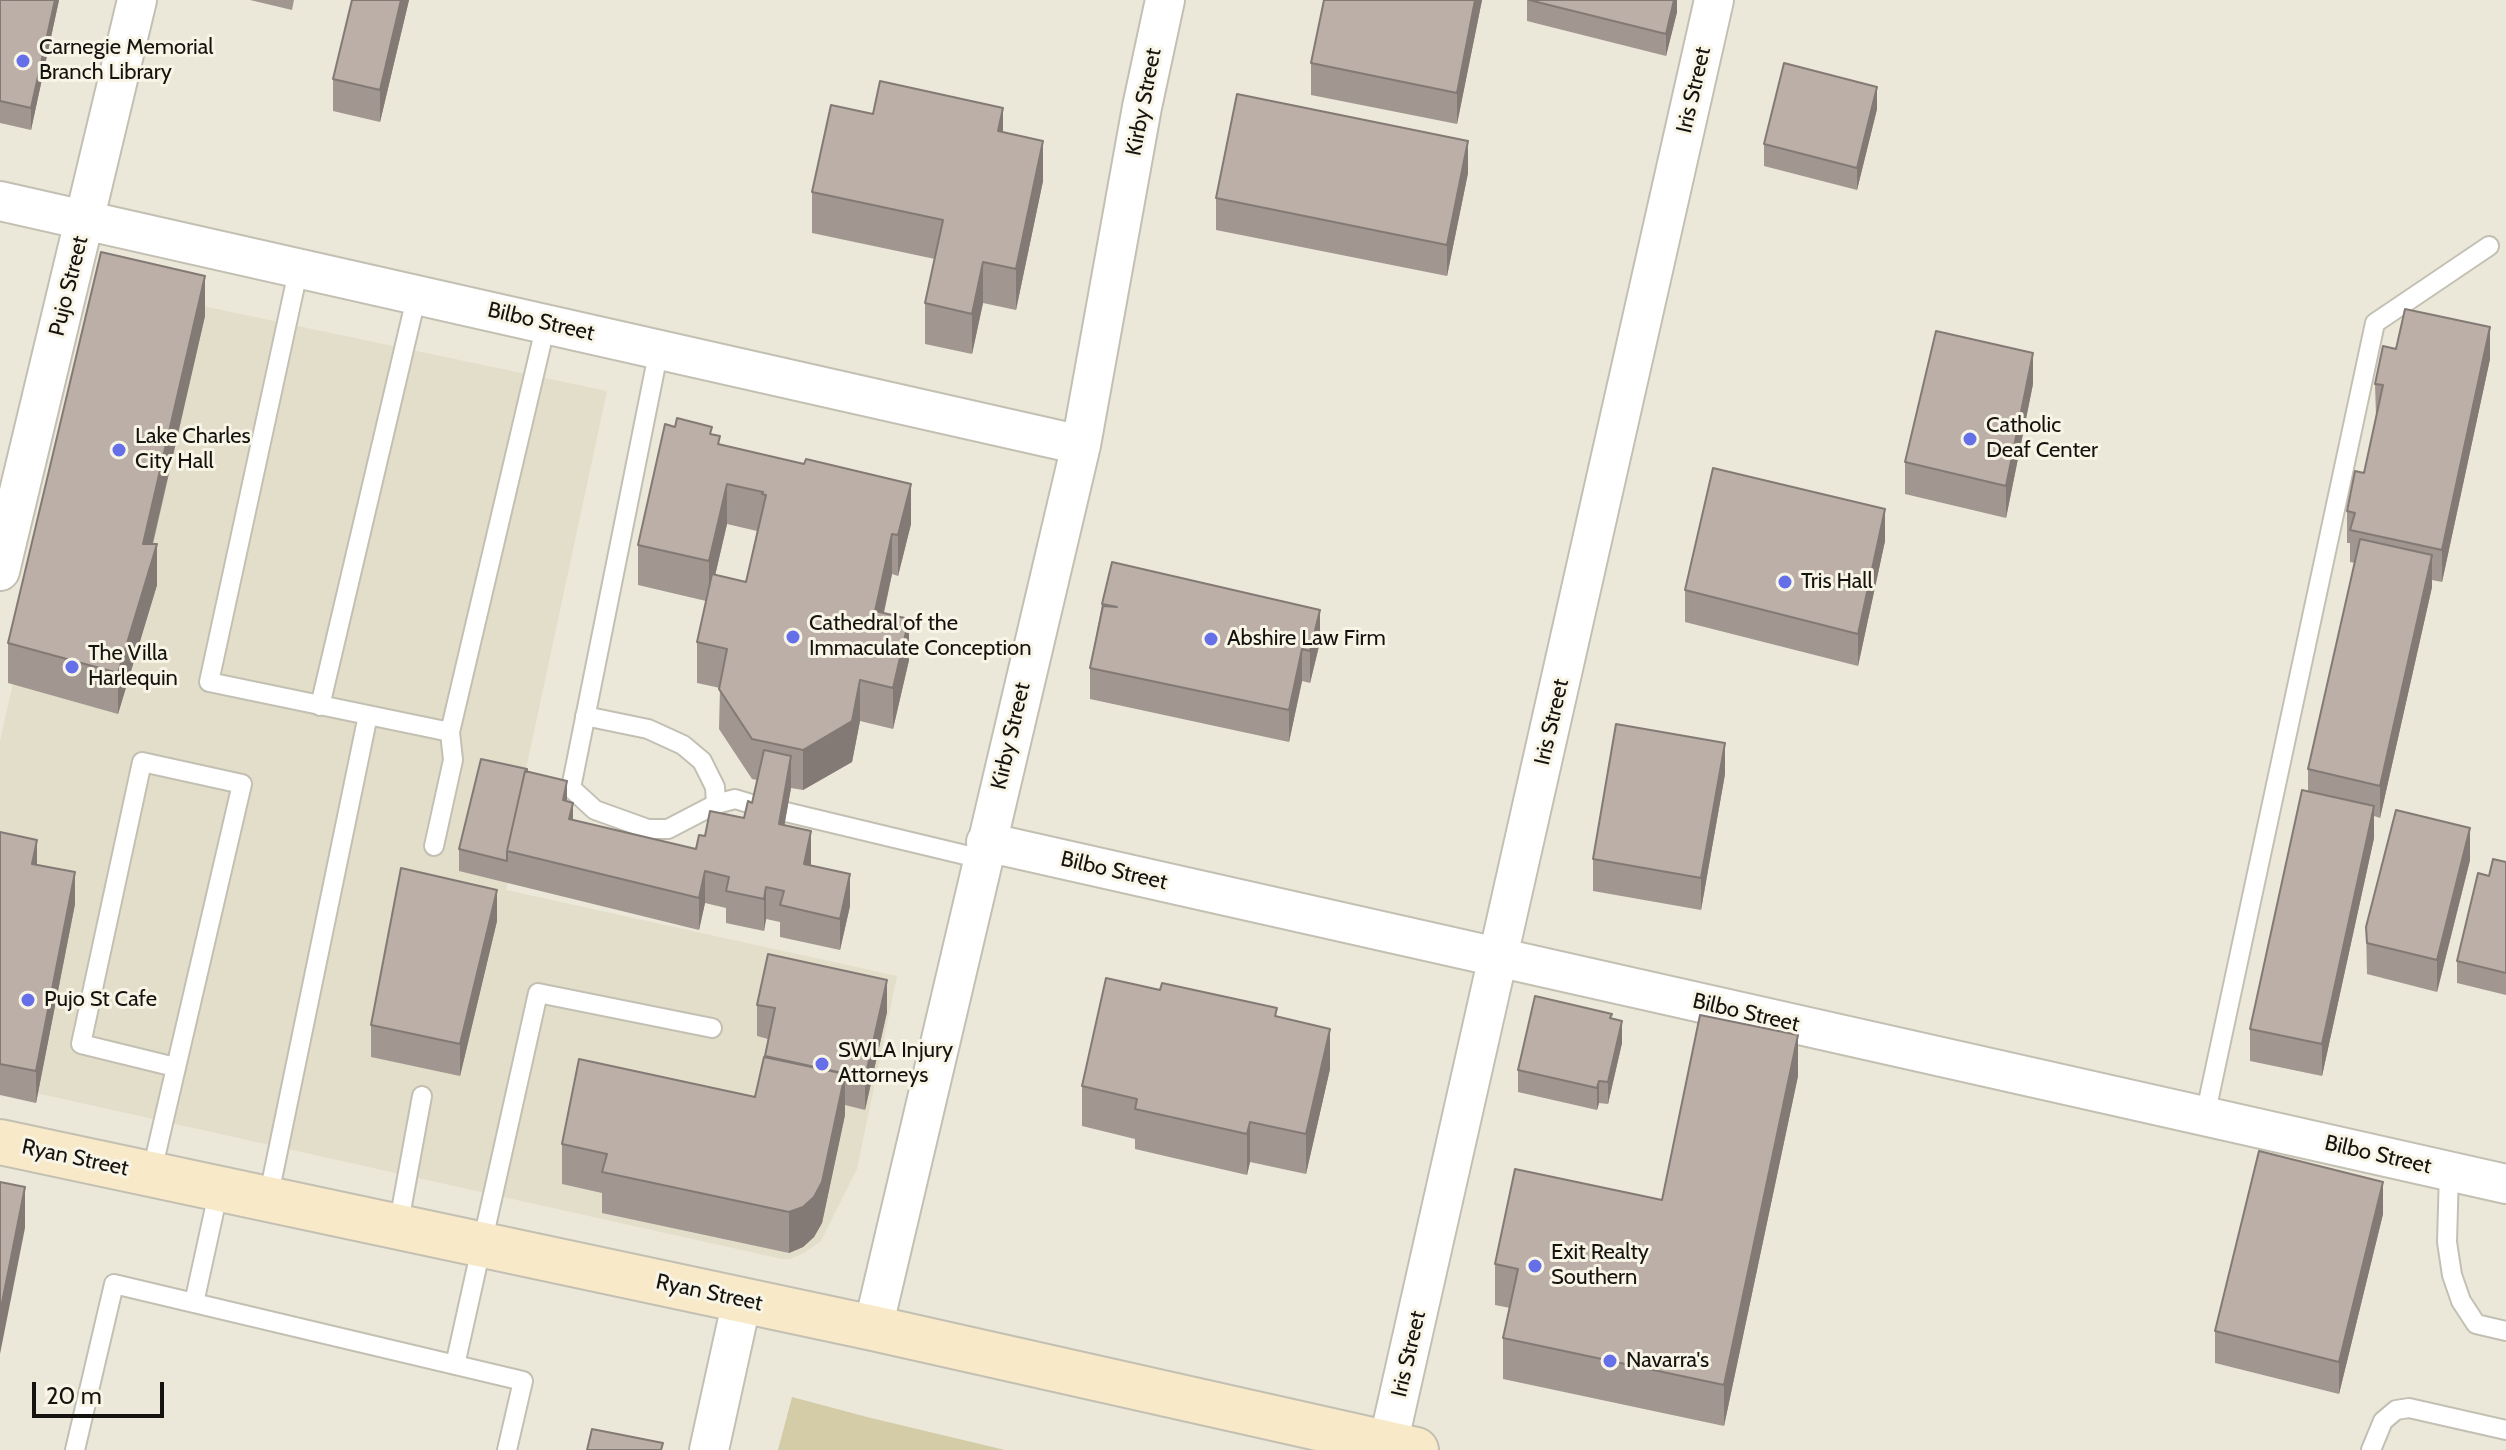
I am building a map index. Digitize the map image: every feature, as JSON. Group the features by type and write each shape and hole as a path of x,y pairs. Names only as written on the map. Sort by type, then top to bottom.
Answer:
{"main road":[{"name":"Ryan Street","path":"0,1142 873,1328 1402,1447"}],"street":[{"name":"Pujo Street","path":"0,571 137,0"},
{"name":"Kirby Street","path":"873,1328 1081,445 1142,107 1165,0"},
{"name":"Iris Street","path":"1402,1447 1499,957 1714,0"},
{"name":"Bilbo Street","path":"0,201 1081,445"},
{"name":"Bilbo Street","path":"984,851 1499,957 2506,1184"},
{"path":"709,1450 742,1300"}],"lane":[{"path":"2205,1116 2375,323 2489,246"},
{"path":"299,267 209,682 450,732"},
{"path":"320,706 417,294"},
{"path":"434,846 453,760 450,732 546,324"},
{"path":"659,349 571,788 595,810 648,829 668,829 716,804 735,799 758,806"},
{"path":"268,1200 368,715"},
{"path":"585,716 648,729 683,745 702,761 715,787 716,804"},
{"path":"151,1175 242,784 142,762 81,1044 175,1067"},
{"path":"786,812 984,851"},
{"path":"455,1365 538,993 712,1028"},
{"path":"398,1227 422,1096"},
{"path":"2449,1172 2447,1242 2452,1275 2461,1301 2476,1324 2506,1331"},
{"path":"194,1303 219,1189"},
{"path":"75,1450 114,1284 523,1381 507,1450"},
{"path":"2371,1450 2383,1421 2396,1410 2409,1408 2506,1430"}],"shaded area":[{"path":"103,285 607,391 523,783 529,785 506,890 897,976 857,1169 821,1241 804,1253 782,1259 0,1085 0,741"},
{"path":"792,1397 867,1417 1005,1450 778,1450"}],"building":[{"name":"Carnegie Memorial Branch Library","path":"0,0 55,0 31,108 0,101"},
{"path":"352,0 401,0 380,90 333,79"},
{"path":"1324,0 1475,0 1457,93 1311,63"},
{"path":"1529,0 1674,0 1666,34"},
{"path":"1784,63 1877,87 1857,168 1764,144"},
{"path":"880,81 1003,108 998,131 1043,141 1016,269 983,262 972,314 925,303 943,220 812,192 831,105 873,114"},
{"path":"1237,94 1468,141 1447,245 1216,198"},
{"name":"Lake Charles City Hall","path":"101,252 205,276 143,544 157,544 118,673 8,643"},
{"path":"2405,309 2490,327 2442,550 2350,530 2355,513 2347,511 2355,471 2364,473 2383,385 2375,384 2383,346 2396,349"},
{"name":"Catholic Deaf Center","path":"1936,331 2033,353 2006,486 1905,462"},
{"name":"Cathedral of the Immaculate Conception","path":"677,418 712,427 710,434 720,436 718,444 804,464 806,459 911,484 898,535 892,534 875,611 909,619 893,688 860,680 852,721 803,750 752,739 719,689 727,649 697,642 712,574 746,582 766,495 727,484 709,561 638,545 665,424 675,427"},
{"name":"Tris Hall","path":"1713,468 1885,509 1858,634 1685,590"},
{"path":"2360,539 2432,555 2380,786 2308,769"},
{"path":"1112,562 1320,610 1310,651 1302,649 1289,710 1090,668 1103,606 1117,607 1102,604"},
{"path":"1616,724 1725,743 1701,878 1593,859"},
{"path":"764,750 791,756 779,824 811,831 804,864 850,874 840,919 780,905 784,891 766,887 764,899 726,891 729,877 705,871 699,898 507,851 525,771 567,781 563,800 573,803 569,819 696,849 699,835 705,836 710,811 744,818 748,801 752,803"},
{"path":"481,759 527,769 507,861 459,849"},
{"path":"2302,790 2374,806 2322,1044 2250,1029"},
{"path":"2396,810 2470,828 2437,960 2367,943 2366,927"},
{"name":"Pujo St Cafe","path":"0,832 37,840 32,864 75,872 36,1071 0,1064"},
{"path":"2493,859 2506,862 2506,973 2457,961 2478,873 2489,876"},
{"path":"401,868 497,890 460,1044 371,1025"},
{"name":"SWLA Injury Attorneys","path":"768,954 887,980 865,1078 765,1056 775,1008 757,1005"},
{"path":"1106,978 1160,990 1162,983 1277,1008 1275,1016 1330,1029 1306,1134 1250,1122 1247,1134 1135,1109 1137,1099 1082,1086"},
{"path":"1535,996 1612,1014 1610,1018 1622,1021 1608,1082 1599,1081 1597,1088 1518,1070"},
{"path":"1700,1015 1798,1035 1724,1385 1503,1338 1518,1269 1495,1264 1515,1169 1662,1200"},
{"path":"764,1057 845,1074 822,1182 814,1197 803,1207 789,1212 602,1172 607,1154 562,1144 579,1059 755,1097"},
{"path":"2259,1151 2383,1182 2339,1362 2215,1331"},
{"path":"0,1182 25,1187 0,1313"},
{"path":"592,1429 663,1443 661,1450 587,1450"}],"place":[{"name":"Carnegie Memorial Branch Library","path":"23,61"},
{"name":"Catholic Deaf Center","path":"1970,439"},
{"name":"Lake Charles City Hall","path":"119,450"},
{"name":"Tris Hall","path":"1785,582"},
{"name":"Cathedral of the Immaculate Conception","path":"793,637"},
{"name":"Abshire Law Firm","path":"1211,639"},
{"name":"The Villa Harlequin","path":"72,667"},
{"name":"Pujo St Cafe","path":"28,1000"},
{"name":"SWLA Injury Attorneys","path":"822,1064"},
{"name":"Exit Realty Southern","path":"1535,1266"},
{"name":"Navarra's","path":"1610,1361"}]}
